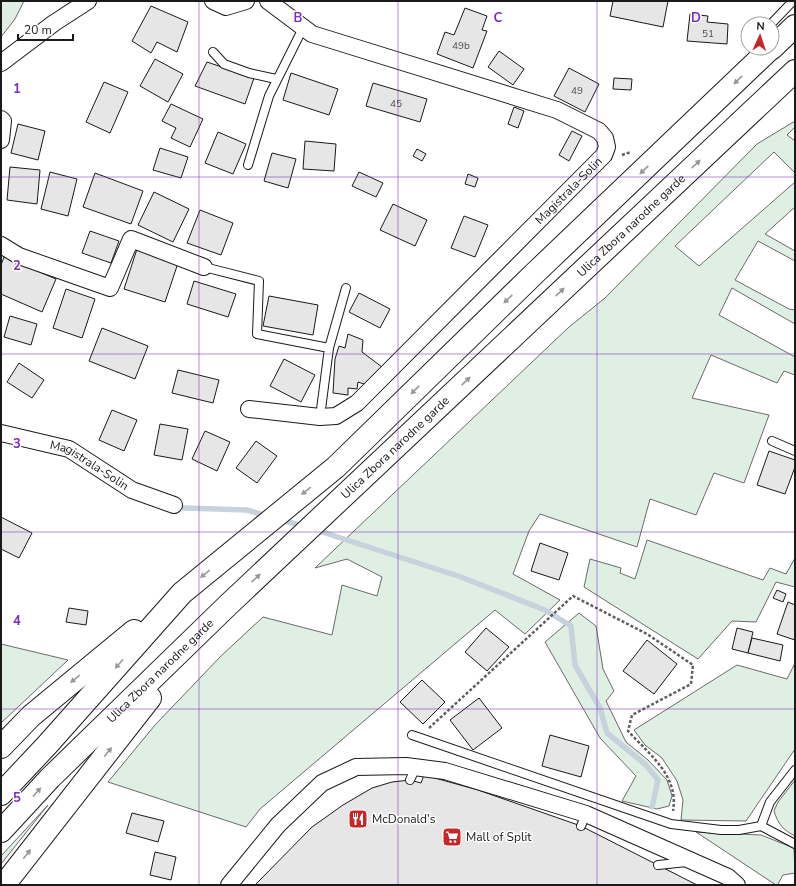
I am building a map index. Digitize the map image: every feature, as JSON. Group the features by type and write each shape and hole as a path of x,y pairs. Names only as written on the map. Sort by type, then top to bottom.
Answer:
{"highway":[{"path":"780,39 795,26"},
{"path":"1,747 31,716 62,689 182,593 336,466 762,56"},
{"name":"Ulica Zbora narodne garde","path":"1,831 50,778 228,605 795,71"},
{"path":"1,794 48,744 182,593"},
{"path":"4,885 134,716 228,605"}],"street":[{"path":"1,63 54,23 88,1"},
{"path":"213,1 226,6 246,1"},
{"name":"Magistrala-Solin","path":"249,409 320,417 336,416 356,402 604,155 607,147 605,138 599,131 557,110 312,34 268,1"},
{"path":"1,119 3,121 1,140"},
{"path":"1,245 19,256 110,288 131,239 204,267"},
{"name":"Magistrala-Solin","path":"1,433 69,449 132,490 174,505"},
{"path":"230,885 278,825 322,783 356,768 413,773 445,771 583,820 693,862 728,878 737,885"}],"lane":[{"path":"778,16 792,1"},
{"path":"248,165 269,96 276,79 303,28"},
{"path":"213,52 224,64 249,73 276,79"},
{"path":"204,267 259,281 257,334 329,348"},
{"path":"320,417 329,348 346,288"},
{"path":"772,441 795,451"},
{"path":"415,736 671,824 721,830 739,830 761,826 795,844"},
{"path":"761,826 770,802 795,770"},
{"path":"658,865 693,862"}],"path":[{"path":"624,153 631,152"},
{"path":"415,736 535,632 574,596 647,634 693,665 691,684 632,715 628,731 668,776 675,798 671,824"}],"green space":[{"path":"1,1 24,1 15,19 1,37"},
{"path":"795,121 795,127 787,135 795,141 795,173 774,152 675,246 699,266 795,182 795,207 765,234 795,251 795,261 758,241 735,280 789,309 795,310 795,324 732,288 719,315 795,357 795,375 784,371 777,383 711,355 692,398 769,415 744,483 714,473 696,515 650,499 637,547 540,514 529,531 513,574 560,600 525,634 495,610 260,809 246,827 108,782 155,725 221,656 263,617 332,635 342,585 377,596 382,577 347,559 315,568 569,327 605,298 757,144"},
{"path":"647,540 763,580 770,568 786,574 795,558 795,587 776,582 756,622 732,621 698,659 584,587 590,559 621,568 620,573 635,579"},
{"path":"579,613 596,626 603,669 614,691 606,701 626,742 648,760 667,780 672,796 669,806 657,809 622,801 636,776 600,738 545,642"},
{"path":"1,644 68,660 1,723"},
{"path":"795,663 795,749 746,821 681,820 683,800 677,781 662,758 645,745 634,730 737,665 787,679"},
{"path":"795,780 795,836 782,826 777,820 774,811 778,802"},
{"path":"48,805 1,864 1,856"},
{"path":"696,832 761,835 794,848 795,873 783,875 778,884 780,885 776,885"}],"building":[{"path":"613,1 668,1 663,27 610,16"},
{"path":"151,6 188,22 177,52 157,42 151,53 132,41"},
{"path":"465,8 487,16 482,30 487,31 473,68 437,54 445,32 454,35"},
{"path":"690,14 708,16 707,22 728,24 727,44 687,41"},
{"path":"499,51 524,69 513,85 488,67"},
{"path":"155,59 183,74 168,102 140,86"},
{"path":"207,62 254,78 245,104 195,86"},
{"path":"569,68 599,84 585,112 554,96"},
{"path":"291,73 338,89 329,115 283,100"},
{"path":"614,78 632,79 631,90 613,89"},
{"path":"104,82 128,92 110,133 86,122"},
{"path":"373,83 427,99 420,122 366,106"},
{"path":"171,104 203,119 190,147 171,138 176,128 162,121"},
{"path":"514,107 524,111 518,128 508,124"},
{"path":"18,124 45,131 38,160 11,153"},
{"path":"572,131 582,136 569,161 559,155"},
{"path":"218,132 246,144 233,174 205,163"},
{"path":"305,141 336,144 334,171 303,169"},
{"path":"160,148 188,157 181,178 153,170"},
{"path":"417,149 426,154 422,161 413,156"},
{"path":"272,153 296,159 288,188 264,181"},
{"path":"10,167 40,170 37,204 7,200"},
{"path":"50,172 77,179 68,216 41,209"},
{"path":"359,172 383,183 376,197 352,186"},
{"path":"95,173 143,191 131,224 83,207"},
{"path":"468,174 478,178 475,187 465,184"},
{"path":"154,192 189,209 173,242 138,225"},
{"path":"393,204 427,220 415,246 380,230"},
{"path":"200,210 233,223 221,255 187,243"},
{"path":"464,216 488,225 475,257 451,248"},
{"path":"90,231 119,241 111,263 82,253"},
{"path":"137,249 178,263 165,302 124,289"},
{"path":"4,257 56,279 42,312 1,294 1,265"},
{"path":"194,281 236,294 228,317 187,304"},
{"path":"66,289 95,299 82,338 53,328"},
{"path":"359,293 390,309 380,328 349,312"},
{"path":"269,296 318,305 313,335 263,326"},
{"path":"10,316 37,324 31,345 4,337"},
{"path":"102,328 148,346 135,379 89,361"},
{"path":"348,334 363,340 362,352 382,367 367,385 358,382 357,389 348,388 348,395 333,393 335,359 339,346 345,348"},
{"path":"284,359 315,375 301,402 270,386"},
{"path":"19,363 44,380 32,398 7,382"},
{"path":"178,370 219,380 213,403 172,393"},
{"path":"112,410 137,420 124,451 99,440"},
{"path":"160,424 188,429 182,460 154,455"},
{"path":"205,431 230,442 217,471 192,459"},
{"path":"256,441 277,456 257,483 236,468"},
{"path":"769,451 795,460 795,467 785,494 757,485"},
{"path":"1,517 32,533 19,558 1,549"},
{"path":"540,543 568,553 559,580 531,571"},
{"path":"777,590 786,594 783,602 773,598"},
{"path":"788,602 795,605 795,640 777,634"},
{"path":"69,608 88,611 86,625 66,622"},
{"path":"486,628 509,647 487,671 465,652"},
{"path":"737,628 753,632 748,653 732,649"},
{"path":"752,638 783,645 780,661 748,653"},
{"path":"647,640 677,664 654,694 623,671"},
{"path":"422,680 445,702 423,724 400,702"},
{"path":"479,698 502,728 473,750 450,720"},
{"path":"550,735 589,746 581,777 542,766"},
{"name":"Mall of Split","path":"424,775 478,790 581,826 697,885 255,885 312,827 343,805 372,788 392,782 410,780 421,783"},
{"path":"132,813 164,821 158,842 126,833"},
{"path":"155,852 176,857 171,880 150,875"}],"waterway":[{"path":"184,508 247,510 267,516"},
{"path":"281,520 303,526"},
{"path":"316,530 461,577 545,610 571,626 575,665 600,708 607,733 646,765 658,780 652,807"}],"place":[{"name":"McDonald's","path":"358,819"},
{"name":"Mall of Split","path":"452,837"}]}
